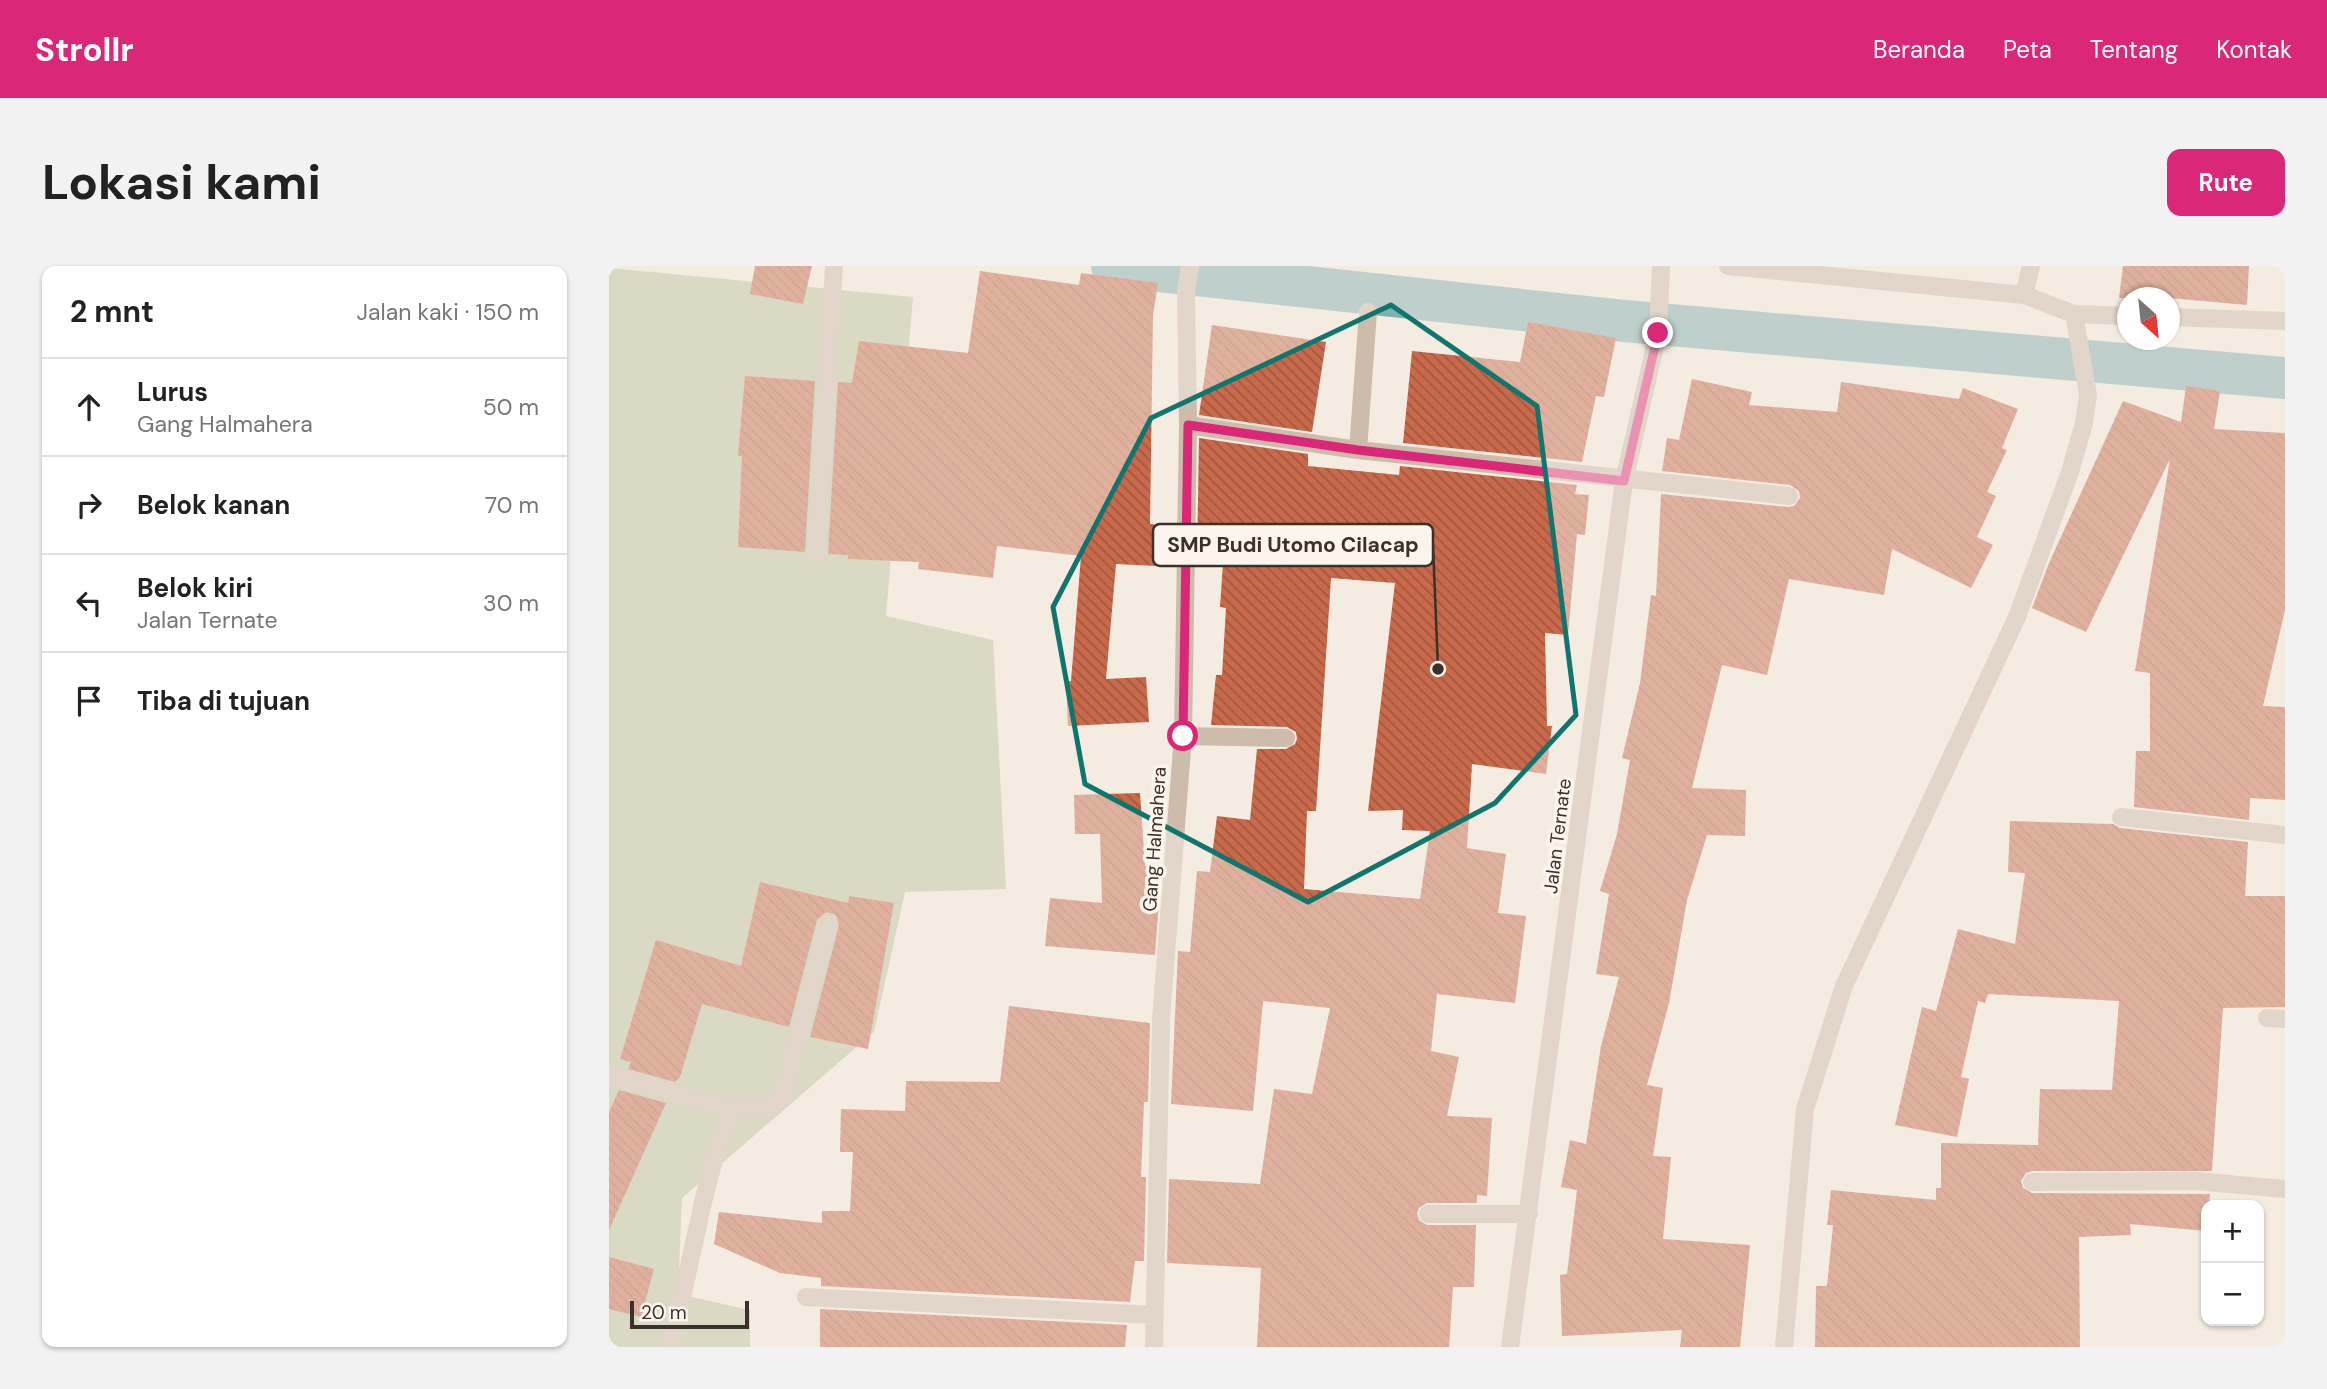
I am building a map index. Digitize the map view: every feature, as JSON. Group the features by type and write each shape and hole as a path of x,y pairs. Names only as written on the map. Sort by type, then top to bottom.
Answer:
{"street":[{"path":"816,556 834,266"},
{"name":"Gang Halmahera","path":"1154,1347 1161,1019 1183,736 1188,425 1186,291 1190,266"},
{"name":"Jalan Ternate","path":"1510,1347 1624,481 1658,333 1661,266"},
{"path":"1728,266 2024,295 2074,314 2117,316"},
{"path":"2024,295 2031,266"},
{"path":"1358,450 1369,312"},
{"path":"1784,1347 1805,1109 1844,986 2017,617 2070,472 2084,423 2088,396 2074,314"},
{"path":"2180,317 2285,321"},
{"path":"1188,425 1358,450 1624,481 1789,496"},
{"path":"1183,736 1286,738"},
{"path":"2121,817 2285,835"},
{"path":"609,1075 723,1108 769,1108 783,1096 828,923"},
{"path":"671,1347 703,1198 718,1145 734,1106"},
{"path":"2032,1182 2195,1181 2285,1189"},
{"path":"1428,1214 1529,1214"},
{"path":"806,1297 1156,1315"}],"highlighted area":[{"path":"1391,305 1537,406 1576,715 1495,803 1308,902 1085,784 1053,607 1151,418"}],"green space":[{"path":"609,268 913,297 886,616 993,640 1006,889 905,892 874,1032 682,1198 678,1294 750,1310 750,1347 609,1347"}],"building":[{"path":"755,266 812,266 803,304 750,294"},
{"path":"2123,266 2249,266 2247,305 2180,299 2180,287 2120,287"},
{"path":"980,271 1079,285 1081,273 1158,283 1153,315 1150,524 1175,526 1174,558 1158,556 1157,566 1116,564 1106,679 1146,677 1149,722 1068,726 1066,681 1071,681 1081,556 997,546 993,578 918,569 919,562 848,559 848,555 828,554 838,382 852,383 859,341 968,353"},
{"path":"1528,322 1616,338 1604,397 1596,396 1582,462 1403,443 1412,351 1520,362"},
{"path":"1212,325 1326,342 1312,432 1199,415"},
{"path":"745,376 815,381 805,552 738,547 742,456 738,456"},
{"path":"1692,379 1752,392 1749,405 1837,412 1841,382 1959,399 1963,388 2018,409 2002,448 2007,450 1987,492 1996,496 1977,537 1993,545 1971,588 1892,549 1884,595 1789,579 1767,675 1722,665 1692,788 1746,790 1745,836 1707,835 1687,900 1669,1003 1647,1085 1663,1088 1653,1156 1671,1157 1663,1239 1750,1245 1740,1347 1680,1347 1682,1330 1562,1336 1560,1275 1567,1274 1577,1190 1561,1187 1570,1140 1586,1144 1601,1046 1619,977 1596,974 1609,894 1600,891 1617,834 1630,760 1622,758 1640,683 1651,595 1656,596 1661,494 1788,507 1794,506 1800,498 1799,491 1790,485 1662,471 1667,438 1679,440"},
{"path":"2186,386 2220,391 2214,429 2285,433 2285,610 2263,706 2285,707 2285,800 2250,798 2249,820 2134,807 2136,751 2150,751 2150,673 2135,671 2170,459 2086,632 2032,608 2049,563 2123,401 2181,422"},
{"path":"1199,438 1308,454 1308,466 1399,475 1400,466 1577,485 1575,494 1589,495 1585,535 1577,534 1568,635 1545,633 1547,726 1552,726 1546,774 1472,764 1467,848 1506,854 1498,913 1526,916 1515,1003 1437,994 1431,1051 1459,1057 1447,1116 1492,1118 1487,1196 1477,1195 1477,1203 1427,1203 1419,1208 1417,1213 1419,1220 1427,1225 1476,1225 1474,1287 1453,1287 1449,1347 1257,1347 1261,1268 1167,1263 1169,1179 1260,1184 1274,1089 1312,1094 1330,1008 1263,1001 1253,1111 1171,1104 1178,951 1190,952 1197,871 1210,872 1217,816 1250,820 1257,749 1286,749 1295,744 1297,739 1296,732 1287,727 1211,725 1216,675 1222,675 1226,608 1220,607 1223,563 1197,560","holes":["1331,578 1395,583 1368,811 1403,810 1402,830 1430,831 1420,899 1304,889 1307,811 1316,811"]},
{"path":"1140,793 1145,866 1157,867 1159,902 1155,955 1045,946 1050,898 1102,903 1100,834 1075,834 1074,795"},
{"path":"2010,821 2113,824 2120,828 2248,842 2245,896 2285,896 2285,1007 2223,1008 2212,1171 2032,1171 2026,1173 2021,1181 2023,1188 2032,1193 2210,1194 2209,1200 2201,1200 2201,1231 2130,1224 2131,1235 2079,1237 2080,1347 1815,1347 1816,1286 1827,1286 1833,1225 1827,1225 1831,1190 1936,1200 1936,1188 1941,1188 1941,1143 2038,1145 2040,1089 2112,1090 2119,1001 1988,994 1985,1003 1978,1001 1961,1077 1969,1079 1957,1137 1895,1125 1922,1007 1936,1011 1958,929 2015,944 2025,873 2008,872"},
{"path":"760,882 848,903 849,896 894,903 868,1049 810,1037 839,925 836,915 826,912 817,920 789,1027 702,1004 680,1077 675,1082 628,1069 631,1062 620,1059 656,940 741,966"},
{"path":"1009,1006 1150,1023 1148,1102 1144,1102 1141,1177 1146,1177 1144,1261 1135,1261 1130,1302 821,1286 821,1278 780,1273 714,1244 719,1212 822,1223 822,1211 850,1211 853,1152 840,1152 841,1109 905,1111 906,1081 1000,1082"},
{"path":"619,1090 666,1103 609,1230 609,1112"},
{"path":"609,1257 654,1269 641,1317 609,1309"},
{"path":"820,1309 1127,1325 1125,1347 820,1347"}],"waterway":[{"path":"1112,266 1624,321 2285,378"}],"place":[{"name":"SMP Budi Utomo Cilacap","path":"1438,669"}],"route":[{"path":"1183,736 1188,425 1358,450 1624,481 1658,333"}]}
